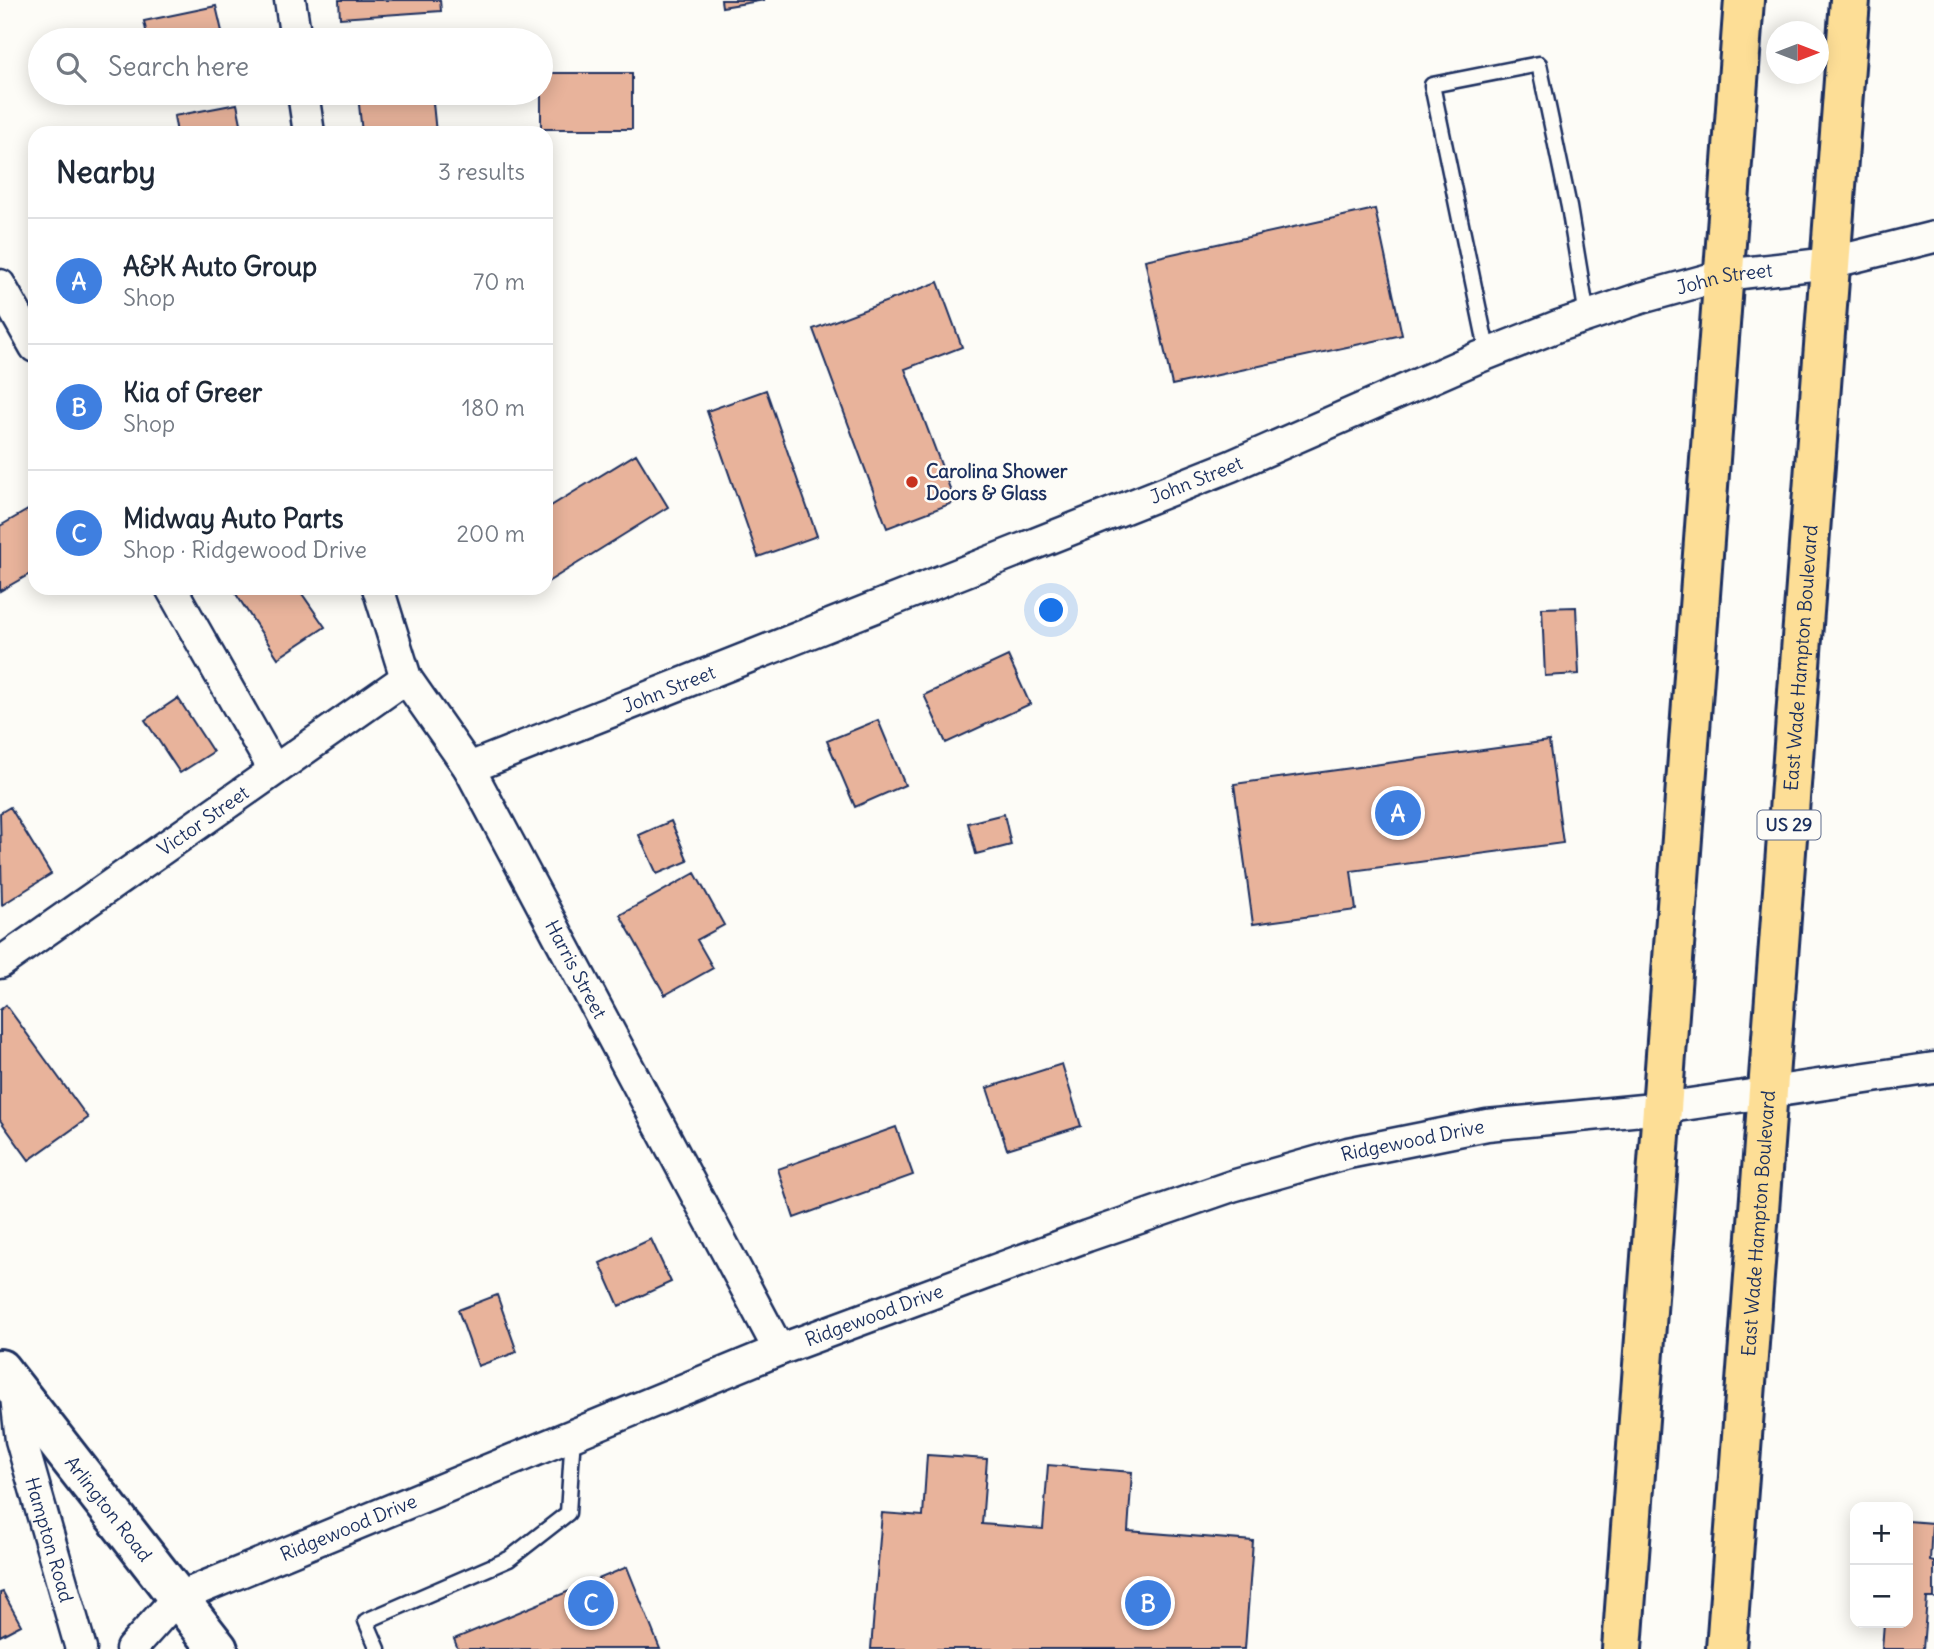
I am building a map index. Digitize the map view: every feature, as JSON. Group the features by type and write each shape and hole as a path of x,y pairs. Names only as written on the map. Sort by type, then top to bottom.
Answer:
{"main road":[{"path":"1622,1649 1744,0"},
{"name":"East Wade Hampton Boulevard","path":"1726,1649 1770,1092 1850,0"},
{"name":"Arlington Road","path":"7,1379 218,1649"}],"street":[{"path":"290,0 294,28"},
{"path":"305,105 308,126"},
{"name":"John Street","path":"469,768 1231,466 1488,354 1587,316 1724,275 1830,263 1934,237"},
{"path":"0,285 28,335"},
{"path":"175,595 274,770"},
{"name":"Harris Street","path":"380,595 405,678 469,768 779,1350"},
{"name":"Victor Street","path":"0,963 405,678"},
{"name":"Ridgewood Drive","path":"131,1649 177,1598 779,1350 1087,1236 1232,1186 1348,1153 1487,1125 1663,1108 1934,1068"},
{"name":"Hampton Road","path":"7,1379 21,1440 80,1649"}],"lane":[{"path":"1488,354 1432,85 1539,64 1569,207 1587,316"},
{"path":"378,1649 366,1621 509,1559 568,1513 573,1434"}],"building":[{"path":"339,0 440,0 441,11 340,18"},
{"path":"721,0 765,0 722,7"},
{"path":"216,6 221,28 145,28 144,21"},
{"path":"553,73 632,73 632,129 553,129 553,126 541,126 541,105 553,105"},
{"path":"237,105 242,126 176,126 174,116"},
{"path":"359,105 433,105 435,126 361,126"},
{"path":"1375,209 1402,335 1172,385 1145,260"},
{"path":"938,282 962,347 905,369 955,502 887,528 813,329"},
{"path":"766,390 817,536 758,557 707,411"},
{"path":"636,454 668,507 553,579 553,505"},
{"path":"28,510 28,575 0,591 0,526"},
{"path":"237,595 303,595 325,627 278,658"},
{"path":"1576,607 1579,674 1545,676 1542,608"},
{"path":"1008,656 1030,704 946,743 924,695"},
{"path":"178,698 213,752 180,773 145,720"},
{"path":"878,720 905,785 855,807 827,741"},
{"path":"1549,741 1563,843 1351,871 1356,910 1253,924 1234,784"},
{"path":"10,807 51,874 2,905 0,813"},
{"path":"1004,814 1011,845 976,854 968,823"},
{"path":"671,821 688,861 657,874 639,835"},
{"path":"695,873 724,925 697,940 713,968 665,995 620,915"},
{"path":"6,1005 88,1118 29,1160 0,1120 0,1010"},
{"path":"1062,1064 1081,1126 1007,1149 987,1088"},
{"path":"896,1127 913,1175 794,1218 778,1169"},
{"path":"651,1239 671,1282 619,1306 600,1263"},
{"path":"497,1295 517,1352 478,1366 458,1310"},
{"path":"927,1455 987,1459 982,1524 1043,1529 1048,1465 1132,1472 1128,1531 1253,1541 1245,1649 871,1649 882,1513 923,1516"},
{"path":"1913,1521 1932,1523 1930,1561 1934,1562 1934,1598 1927,1598 1923,1649 1882,1649 1884,1628 1913,1628"},
{"path":"627,1567 660,1649 458,1649 454,1639"},
{"path":"3,1592 21,1625 0,1636 0,1593"}],"place":[{"name":"Carolina Shower Doors & Glass","path":"912,482"},
{"name":"A&K Auto Group","path":"1398,813"},
{"name":"Midway Auto Parts","path":"591,1603"},
{"name":"Kia of Greer","path":"1148,1603"}]}
